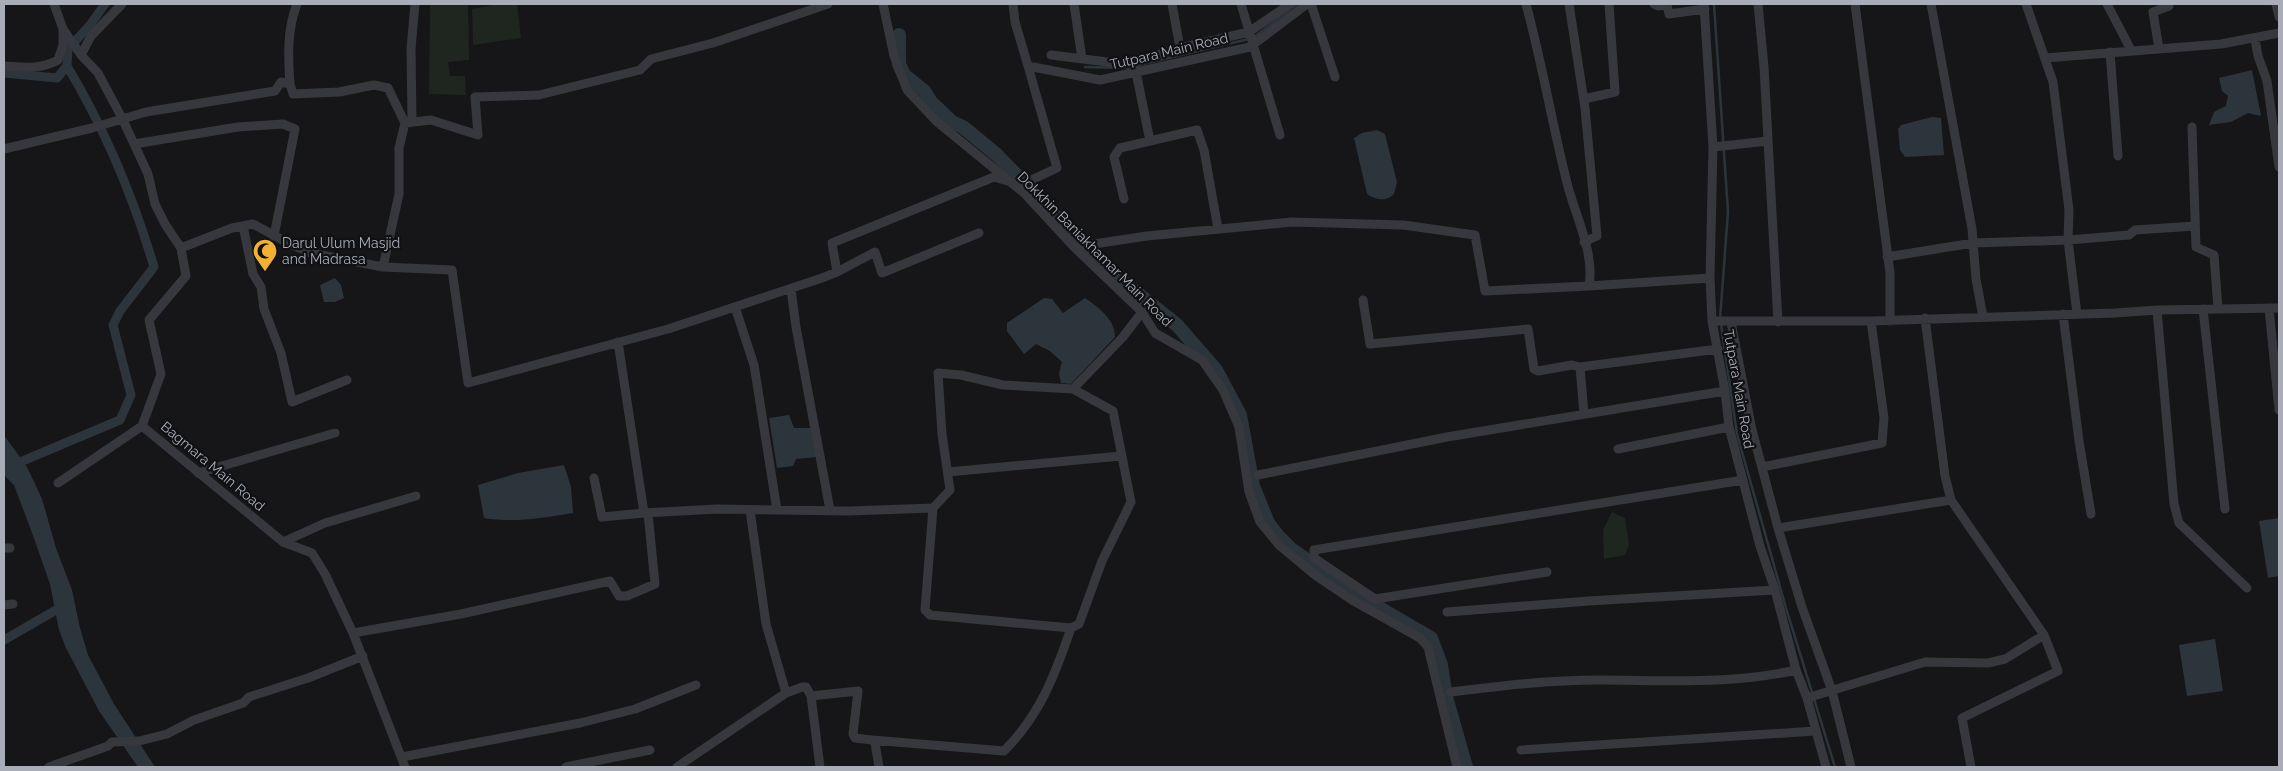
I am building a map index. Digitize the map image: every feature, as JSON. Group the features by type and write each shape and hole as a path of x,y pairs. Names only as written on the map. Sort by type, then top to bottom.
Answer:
{"street":[{"name":"Bagmara Main Road","path":"54,4 66,32 98,73 122,118 148,174 155,204 165,224 181,248 186,276 149,320 161,374 142,426 283,542 312,553 325,574 353,633 406,767"},
{"path":"80,52 91,36 122,4"},
{"path":"297,4 292,16 289,44 290,84 293,94 338,92 374,85 388,88 408,122"},
{"path":"383,267 399,194 399,148 408,122 415,4"},
{"path":"408,122 431,120 478,135 475,97 540,95 640,70 651,59 713,43 828,4"},
{"name":"Dokkhin Baniakhamar Main Road","path":"883,4 894,56 907,90 936,121 1022,191 1074,248 1142,312 1155,333 1202,360 1224,390 1239,427 1249,492 1260,522 1279,545 1315,575 1352,600 1420,638 1428,647 1457,767"},
{"path":"1013,4 1015,22 1056,168 1029,181 1022,191"},
{"path":"1074,4 1082,59"},
{"path":"1172,4 1180,48"},
{"path":"1241,4 1280,135"},
{"path":"1051,56 1123,64 1180,48 1251,38 1290,4"},
{"name":"Tutpara Main Road","path":"1028,66 1100,80 1136,72 1251,38 1307,4"},
{"path":"1311,4 1335,77"},
{"path":"1526,4 1568,186 1591,272 1588,286"},
{"path":"1569,4 1584,99 1598,236 1584,242"},
{"path":"1584,99 1615,92 1609,4"},
{"path":"1654,4 1658,6 1667,5 1669,14 1704,6"},
{"path":"1758,4 1778,322"},
{"path":"1855,4 1890,272 1890,321"},
{"path":"1931,4 1973,243 1983,317"},
{"path":"2026,4 2053,82 2069,210 2068,240 2077,314"},
{"path":"2107,4 2131,50"},
{"path":"2159,48 2153,12 2170,6 2169,4"},
{"path":"2276,4 2279,17"},
{"name":"Tutpara Main Road","path":"1704,6 1721,146 1710,278 1712,321 1725,391 1729,428 1760,546 1775,590 1796,670 1807,698 1826,767"},
{"path":"4,66 30,68 47,66 58,60 66,32"},
{"path":"2045,58 2255,39 2279,33"},
{"path":"2255,39 2258,56 2267,81 2279,166"},
{"path":"2110,52 2118,156"},
{"path":"1134,62 1150,141"},
{"path":"4,149 92,128 122,118 181,105 275,91 281,82 290,84"},
{"path":"134,144 238,127 283,124 295,129 274,236"},
{"path":"2192,127 2196,247 2214,255 2218,309"},
{"path":"1124,199 1114,157 1120,148 1197,130 1204,150 1218,229"},
{"path":"1721,146 1768,141"},
{"path":"837,272 832,243 994,177 1011,182"},
{"path":"1074,248 1147,236 1292,222 1396,225 1475,235 1485,291 1710,278"},
{"path":"181,248 232,228 254,224 274,236 311,253 383,267 452,270 468,383 668,329 837,272 875,252 882,274 979,233"},
{"path":"243,226 253,274 261,287 264,309 281,353 292,402 347,380"},
{"path":"1887,257 1973,243 2068,240 2129,235 2135,230 2195,226"},
{"path":"791,289 830,510"},
{"path":"1363,300 1370,344 1528,329 1534,369 1538,371 1572,365 1580,367 1718,349"},
{"path":"735,307 754,365 777,510"},
{"path":"2269,308 2279,410"},
{"path":"1712,321 1890,321 1925,318 2157,310 2279,308"},
{"path":"2203,309 2225,509"},
{"path":"2157,310 2174,504 2179,523 2247,588"},
{"path":"1073,389 1123,337 1142,312"},
{"path":"2063,314 2079,441 2091,514"},
{"path":"1925,318 1945,476 1951,500 2044,635 2058,671 1962,718 1971,767"},
{"path":"1762,467 1882,443 1884,418 1871,321"},
{"path":"1731,322 1752,430 1778,528 1802,607 1832,691 1852,767"},
{"path":"353,633 461,614 610,582 619,596 627,596 655,584 646,513 618,342"},
{"path":"1580,367 1584,414"},
{"path":"938,373 961,375 1002,385 1073,389 1113,411 1131,502 1102,561 1078,624 1071,628 930,615 925,610 933,508 950,490 942,434 938,373"},
{"path":"1258,475 1438,439 1725,391"},
{"path":"58,483 142,426"},
{"path":"1618,449 1729,428"},
{"path":"198,473 335,434"},
{"path":"948,472 1121,456"},
{"path":"594,478 602,517 646,513 750,510 933,508"},
{"path":"1547,572 1375,599 1314,558 1314,550 1743,480"},
{"path":"283,542 325,523 416,496"},
{"path":"1778,528 1951,500"},
{"path":"750,510 766,624 786,693"},
{"path":"1447,612 1775,590"},
{"path":"811,696 858,691 853,734 855,738 1004,752 1022,733 1051,685 1071,628"},
{"path":"1807,698 1924,662 1988,663 2005,659 2044,635"},
{"path":"50,767 108,746 112,742 139,741 167,734 194,720 243,703 249,697 308,678 363,656"},
{"path":"1451,692 1558,681 1724,681 1765,677 1796,670"},
{"path":"402,757 580,723 635,709 696,685"},
{"path":"677,767 786,693 802,686 806,688 811,696 820,767"},
{"path":"1521,750 1815,731"},
{"path":"872,740 875,743 879,767"},
{"path":"566,767 650,750"}],"shaded area":[{"path":"430,4 468,4 469,60 448,62 450,76 465,76 466,95 429,94"},
{"path":"498,4 517,4 521,38 473,45 472,9"},
{"path":"2252,70 2261,116 2248,113 2231,122 2209,125 2214,112 2226,106 2228,96 2222,91 2219,78"},
{"path":"1932,117 1941,118 1944,155 1905,157 1900,150 1898,129 1901,125"},
{"path":"1377,130 1385,134 1397,182 1394,194 1384,199 1377,199 1367,194 1354,138 1362,133"},
{"path":"335,278 341,285 344,298 335,302 324,302 320,285"},
{"path":"1044,298 1052,299 1063,313 1085,298 1105,314 1114,331 1115,337 1071,384 1061,383 1059,373 1062,362 1050,351 1036,344 1024,354 1007,331 1007,323"},
{"path":"789,415 794,428 813,428 817,457 796,459 793,466 777,468 769,418"},
{"path":"4,435 27,467 42,499 56,548 72,590 88,655 114,704 155,767 138,767 99,711 66,648 59,630 50,584 35,541 14,485 4,475"},
{"path":"564,465 571,487 573,513 518,520 484,518 478,485 518,473"},
{"path":"1612,512 1625,518 1629,545 1625,555 1604,559 1603,530"},
{"path":"2279,518 2279,576 2268,578 2259,521"},
{"path":"2215,639 2223,691 2187,696 2179,645"}],"waterway":[{"path":"4,73 57,78 67,66 68,49 90,25 105,4"},
{"path":"1085,67 1126,68 1253,38 1297,4"},
{"path":"1714,4 1728,212 1720,319"},
{"path":"899,35 899,64 904,75 924,91 931,102 952,122 963,127 997,155 1108,270 1177,325 1216,370 1240,415 1253,486 1268,523 1278,536 1291,549 1357,595 1431,638 1441,665 1446,697 1466,767"},
{"path":"13,465 120,420 131,395 113,325 120,311 154,267 137,214 117,164 94,114 67,66"},
{"path":"1721,324 1737,434 1786,608 1835,767"},
{"path":"4,640 63,606"}],"place":[{"name":"Darul Ulum Masjid and Madrasa","path":"265,272"}]}
